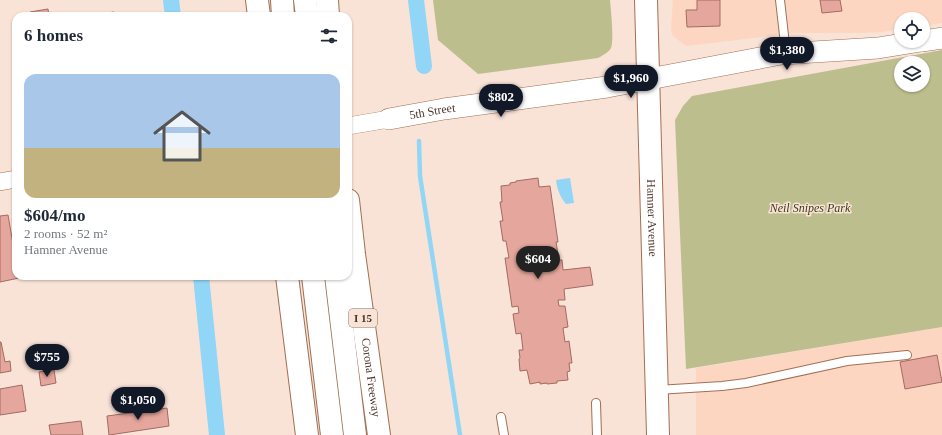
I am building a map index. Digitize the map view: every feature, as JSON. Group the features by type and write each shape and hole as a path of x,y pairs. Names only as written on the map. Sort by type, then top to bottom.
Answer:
{"main road":[{"path":"257,0 258,12"},
{"path":"282,0 283,12"},
{"path":"305,0 306,12"},
{"path":"326,0 328,12"},
{"name":"Hamner Avenue","path":"646,0 658,435"},
{"name":"Corona Freeway","path":"352,235 379,435"},
{"path":"288,280 307,435"},
{"path":"313,280 332,435"},
{"path":"336,280 355,435"}],"street":[{"name":"5th Street","path":"930,40 942,38"},
{"name":"5th Street","path":"352,125 444,109 607,86 786,54 878,48 894,45"},
{"path":"0,182 12,180"}],"lane":[{"path":"780,0 786,54"},
{"path":"657,390 746,383 847,360 907,355"},
{"path":"596,403 597,435"},
{"path":"501,417 504,435"}],"shaded area":[{"path":"673,0 942,0 942,23 930,25 930,12 894,12 894,30 882,32 796,33 686,46 673,36 671,29"},
{"path":"942,327 942,435 696,435 696,368"}],"green space":[{"path":"433,0 610,0 612,18 611,48 607,53 598,58 478,74 438,40"},
{"name":"Neil Snipes Park","path":"942,50 942,327 686,369 675,120 683,106 692,96 894,59 894,92 930,92 930,56 909,56"}],"water":[{"path":"570,178 574,203 566,204 559,193 556,180"}],"building":[{"path":"697,0 720,0 720,26 687,27 686,10 697,10"},
{"path":"820,0 840,0 842,11 822,13"},
{"path":"48,9 48,12 30,12"},
{"path":"538,178 539,187 550,186 558,242 556,242 559,260 562,260 563,270 590,267 593,285 564,289 565,300 558,300 559,306 565,306 568,327 563,328 565,342 569,341 572,363 569,363 570,371 567,372 568,380 547,384 540,384 540,382 530,384 527,370 520,371 519,350 523,350 521,333 516,334 513,314 519,313 518,306 512,307 505,258 509,258 506,241 503,241 500,221 503,221 500,202 502,202 501,186 510,185 510,183 516,181"},
{"path":"8,215 12,238 12,279 0,282 0,216"},
{"path":"0,342 5,362 10,361 11,371 0,373"},
{"path":"937,355 942,382 905,389 900,362"},
{"path":"54,370 56,383 41,386 39,372"},
{"path":"22,385 26,411 0,415 0,389"},
{"path":"167,408 169,426 109,435 107,416"},
{"path":"81,421 83,435 51,435 49,425"}],"waterway":[{"path":"171,0 172,12"},
{"path":"416,0 424,66"},
{"path":"419,141 420,176 460,435"},
{"path":"201,280 217,435"}]}
